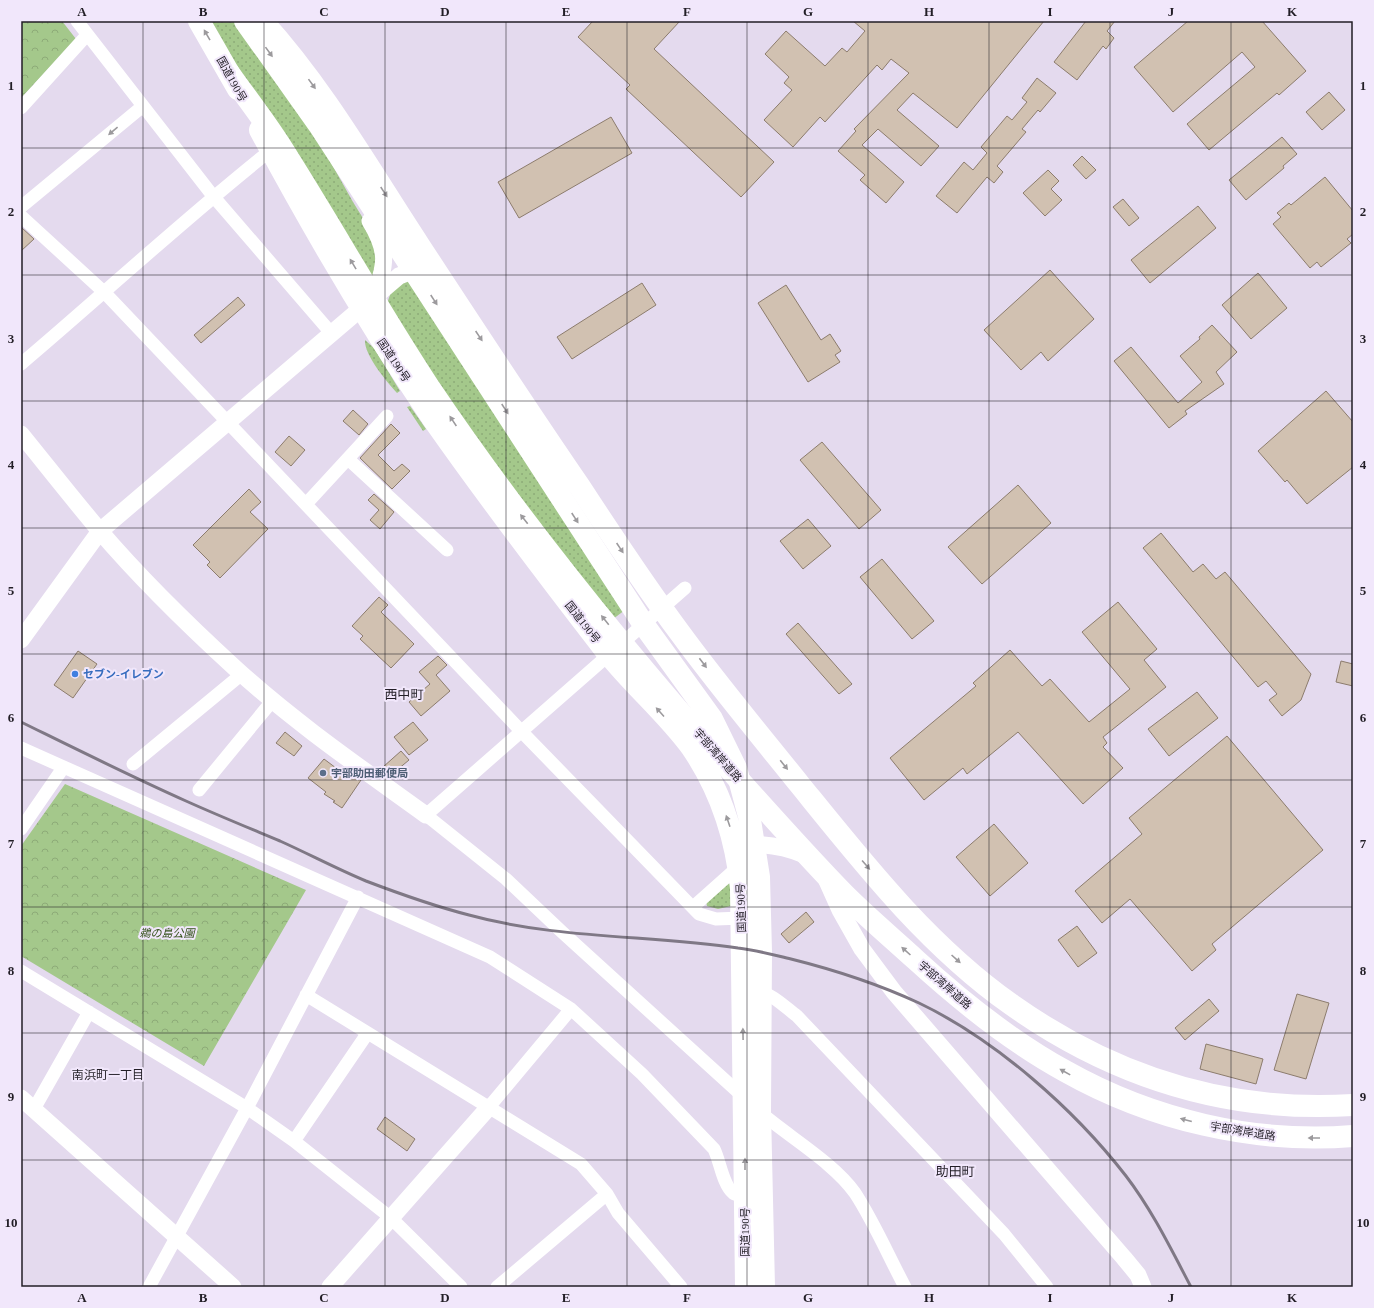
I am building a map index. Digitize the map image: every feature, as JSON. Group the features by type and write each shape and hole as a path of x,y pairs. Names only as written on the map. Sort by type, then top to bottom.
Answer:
{"highway":[{"name":"国道190号","path":"199,21 229,72 271,150 367,303 434,419 538,563 608,654 691,747 720,799 743,852 759,877 744,1097 746,1287"},
{"name":"国道190号","path":"246,21 319,125 644,624 712,719 726,745 744,796 742,918 752,992 760,1112 764,1287"},
{"path":"262,21 315,87 559,457 679,632 745,717 884,885 942,947 992,991 1014,1007 1060,1035 1133,1071 1189,1090 1245,1102 1303,1107 1353,1105"},
{"path":"229,72 278,141 367,303"},
{"name":"宇部湾岸道路","path":"367,303 426,382 474,453 540,540 638,662 735,775 848,898 947,988 1021,1045 1069,1074 1143,1106 1192,1121 1226,1129 1268,1135 1312,1138 1353,1136"}],"street":[{"path":"77,21 213,196 332,334"},
{"path":"21,108 88,35"},
{"path":"21,207 143,106"},
{"path":"319,125 360,206 382,243 383,267 367,303"},
{"path":"21,364 213,196 271,150"},
{"path":"21,216 105,292 227,423 699,914 716,919 742,918"},
{"path":"21,640 100,531 399,276 414,270 420,270 432,273 444,284"},
{"path":"306,504 388,416"},
{"path":"21,434 100,531 137,571 242,674 273,700 348,758 426,815 506,879 698,1057 785,1133 826,1163 854,1193 906,1287"},
{"path":"348,459 447,550"},
{"path":"426,815 685,588"},
{"path":"133,764 242,674"},
{"path":"200,790 273,700"},
{"path":"21,748 490,957 571,1009 642,1074 700,1133 714,1150 720,1163 725,1182 733,1193 745,1197"},
{"path":"21,829 63,768"},
{"path":"693,907 743,852 784,847 810,857 826,881 862,949 894,992 1124,1258 1138,1275 1143,1287"},
{"path":"149,1287 247,1108 358,897"},
{"path":"21,971 247,1108 294,1141 391,1218 461,1287"},
{"path":"752,992 780,1002 797,1016 1004,1234 1046,1287"},
{"path":"306,995 367,1034 581,1164 607,1194 618,1213 681,1287"},
{"path":"330,1287 488,1107 571,1009"},
{"path":"34,1109 89,1012"},
{"path":"294,1141 367,1034"},
{"path":"21,1098 233,1287"},
{"path":"497,1287 607,1194"}],"green space":[{"path":"21,21 62,21 76,39 21,98"},
{"path":"208,21 237,21 311,127 374,236 378,247 372,287"},
{"path":"411,280 625,610 613,619 534,522 386,307 396,286"},
{"path":"365,340 374,348 400,391 397,393 372,360 368,353"},
{"path":"410,406 426,429 423,431 407,407"},
{"name":"鵜の島公園","path":"65,784 306,890 204,1066 21,956 21,846"},
{"path":"727,881 730,884 731,906 718,909 707,906 706,901"}],"building":[{"path":"593,21 680,21 654,49 774,162 741,197 626,89 630,85 578,37"},
{"path":"853,21 1044,21 957,128 913,93 897,110 939,146 921,166 878,129 862,145 904,182 886,203 860,180 865,175 838,151 856,131 854,129 909,73 891,59 882,70 877,65 825,122 820,117 793,147 764,120 792,90 784,83 789,77 765,54 786,31 825,66 842,48 847,52 865,31"},
{"path":"1086,21 1115,21 1107,31 1114,38 1106,49 1103,46 1077,80 1054,62"},
{"path":"1188,21 1262,21 1306,71 1279,95 1277,93 1209,150 1187,124 1255,67 1242,52 1173,112 1134,67"},
{"path":"1037,78 1056,93 1040,112 1038,110 1022,129 1026,132 997,166 1003,172 994,183 987,177 957,213 936,196 964,162 973,170 987,153 981,147 1007,116 1012,120 1027,102 1022,98"},
{"path":"1329,92 1345,110 1322,130 1306,112"},
{"path":"611,117 632,153 519,218 498,182"},
{"path":"1282,137 1297,154 1283,166 1284,168 1246,200 1229,180"},
{"path":"1082,156 1096,170 1086,179 1073,165"},
{"path":"1048,170 1059,181 1051,189 1062,200 1045,216 1023,193"},
{"path":"1325,177 1353,211 1353,234 1347,239 1351,243 1321,267 1317,262 1310,268 1273,224 1281,217 1277,213 1289,203 1291,205"},
{"path":"1123,199 1139,218 1129,226 1113,207"},
{"path":"1198,206 1216,228 1150,283 1131,260"},
{"path":"21,227 34,239 21,251"},
{"path":"1050,270 1094,319 1048,361 1041,352 1021,370 984,330"},
{"path":"1258,273 1287,308 1251,339 1222,305"},
{"path":"642,283 656,305 572,359 557,337"},
{"path":"786,285 821,340 830,334 841,351 835,355 840,362 808,382 758,303"},
{"path":"238,297 245,305 201,343 194,335"},
{"path":"1212,325 1237,352 1216,372 1224,384 1185,411 1187,414 1169,428 1114,361 1131,347 1178,403 1202,382 1180,356 1200,339 1199,337"},
{"path":"1326,391 1353,422 1353,467 1307,504 1287,480 1285,482 1258,451"},
{"path":"353,410 368,424 359,435 343,421"},
{"path":"391,424 400,433 378,455 394,471 402,464 410,471 392,489 360,458"},
{"path":"289,436 305,450 291,466 275,452"},
{"path":"822,442 881,510 859,529 800,460"},
{"path":"1018,485 1051,523 982,584 948,547"},
{"path":"249,489 261,502 250,512 268,529 220,578 207,565 210,562 193,545"},
{"path":"374,494 394,512 380,529 370,520 379,510 368,500"},
{"path":"808,519 831,546 803,569 780,541"},
{"path":"1161,533 1193,572 1203,564 1216,579 1225,572 1311,674 1301,700 1282,716 1269,700 1277,694 1266,681 1258,687 1143,548"},
{"path":"882,559 934,621 912,639 860,577"},
{"path":"379,597 388,605 381,612 414,644 391,668 360,639 363,636 352,626"},
{"path":"1118,602 1157,649 1144,660 1166,687 1103,737 1107,743 1103,747 1123,768 1083,804 1018,732 967,774 963,768 924,800 890,758 976,686 973,683 1010,650 1042,686 1050,679 1089,722 1130,689 1082,632"},
{"path":"798,623 852,684 839,694 786,634"},
{"name":"セブン-イレブン","path":"78,651 97,664 73,698 54,685"},
{"path":"438,656 447,665 436,675 450,691 421,716 409,702 430,684 419,672"},
{"path":"1341,661 1353,664 1353,686 1336,682"},
{"path":"1197,692 1218,718 1169,756 1148,729"},
{"path":"413,722 428,740 409,755 394,737"},
{"path":"285,732 302,746 294,756 276,743"},
{"path":"1227,736 1323,850 1212,944 1216,950 1192,971 1130,899 1102,923 1075,891 1142,834 1129,818"},
{"path":"401,751 409,760 391,775 383,767"},
{"path":"324,759 340,771 343,767 361,780 342,808 333,802 335,801 324,794 326,792 308,778"},
{"path":"994,824 1028,863 990,896 956,857"},
{"path":"806,912 814,922 789,943 781,934"},
{"path":"1077,926 1097,953 1078,967 1058,940"},
{"path":"1297,994 1329,1003 1306,1079 1274,1070"},
{"path":"1209,999 1219,1011 1185,1040 1175,1028"},
{"path":"1206,1044 1263,1059 1256,1084 1200,1069"},
{"path":"385,1117 415,1139 407,1151 377,1129"}],"railway":[{"path":"21,722 165,792 280,841 366,881 430,904 502,923 569,933 704,944 758,951 840,973 919,1003 948,1018 1005,1056 1032,1078 1083,1126 1126,1176 1144,1202 1161,1230 1191,1287"}],"place":[{"name":"セブン-イレブン","path":"75,674"},
{"name":"宇部助田郵便局","path":"323,773"}],"district":[{"name":"西中町","path":"404,694"},
{"name":"南浜町一丁目","path":"108,1075"},
{"name":"助田町","path":"955,1171"}]}
